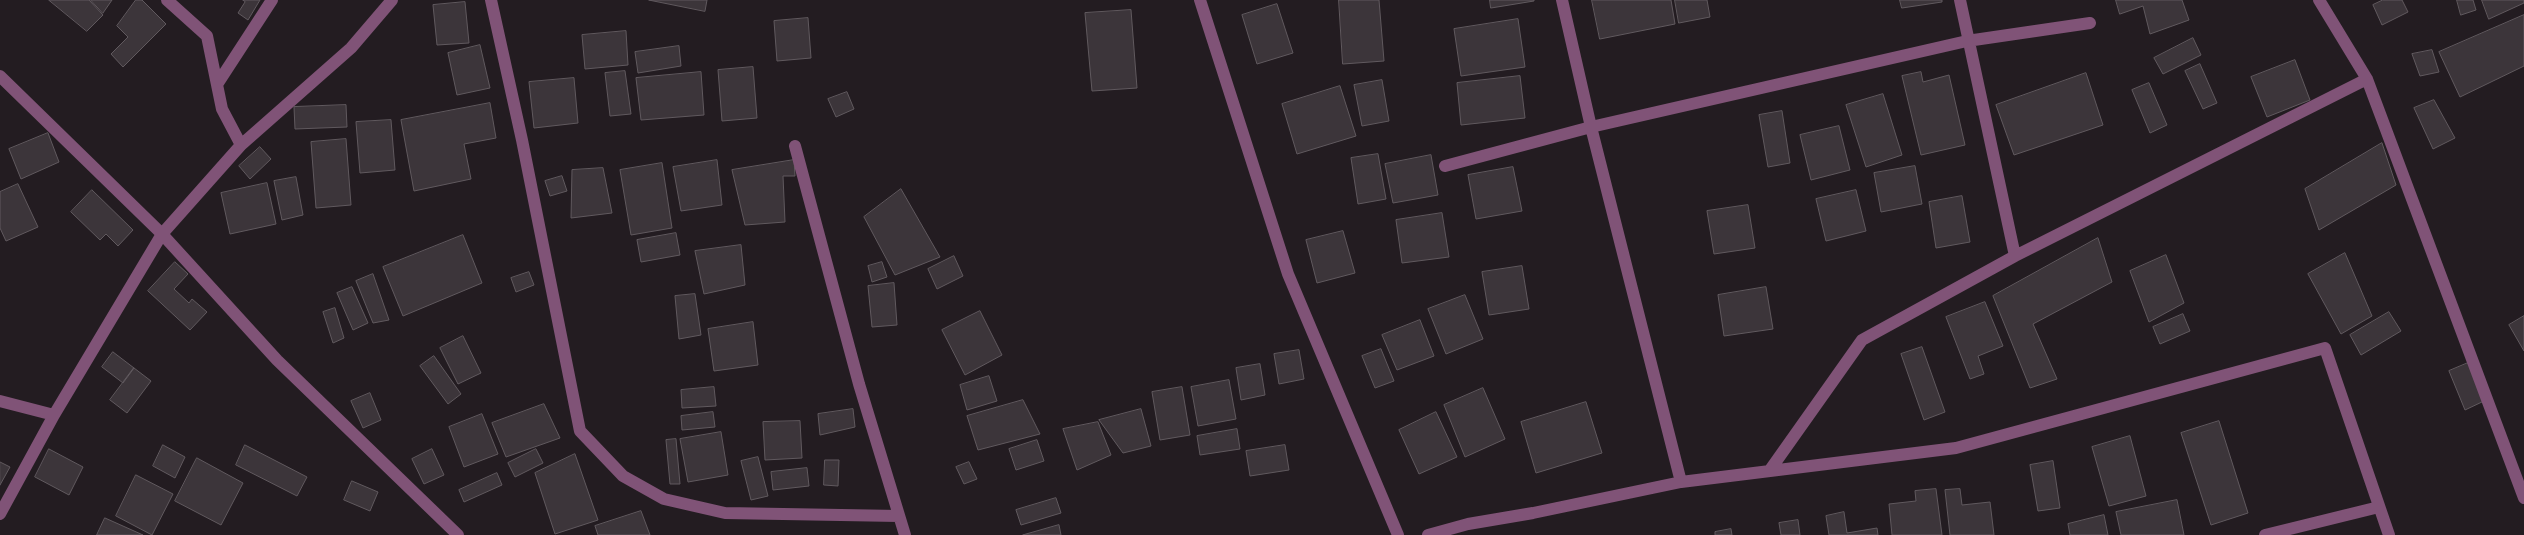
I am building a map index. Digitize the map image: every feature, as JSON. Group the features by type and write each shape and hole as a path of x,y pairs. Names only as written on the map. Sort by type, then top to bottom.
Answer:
{"street":[{"path":"167,0 207,36 222,109 241,146"},
{"path":"218,84 272,0"},
{"path":"0,514 54,415 162,234 241,146 351,48 392,0"},
{"path":"491,0 522,140 580,431 623,476 664,499 725,513 899,516"},
{"path":"1200,0 1288,274 1398,535"},
{"path":"1562,0 1591,128 1681,482"},
{"path":"1960,0 1967,41 2015,256"},
{"path":"2323,1 2367,79 2524,498"},
{"path":"1445,166 1591,128 1967,41 2090,23"},
{"path":"0,76 162,234 277,360 458,535"},
{"path":"1770,470 1862,340 2015,256 2367,79"},
{"path":"795,146 859,384 905,535"},
{"path":"1428,535 1469,529 1533,513 1681,482 1956,448 2325,348 2389,535"},
{"path":"0,401 54,415"},
{"path":"2265,535 2379,507"}],"building":[{"path":"49,0 89,0 103,15 87,31"},
{"path":"91,0 112,0 103,13"},
{"path":"136,0 142,0 166,24 123,67 111,54 128,37 117,26"},
{"path":"243,0 260,0 248,20 238,13 245,2"},
{"path":"649,0 707,0 705,11"},
{"path":"1339,0 1379,0 1384,61 1343,64"},
{"path":"1490,0 1534,0 1534,1 1491,8"},
{"path":"1592,0 1671,0 1675,24 1600,39"},
{"path":"1675,0 1707,0 1710,17 1679,23"},
{"path":"1900,0 1942,0 1942,2 1902,8"},
{"path":"2116,0 2182,0 2189,20 2150,34 2143,6 2120,14"},
{"path":"2383,0 2402,0 2408,12 2382,25 2373,5"},
{"path":"2457,0 2473,0 2476,10 2461,15"},
{"path":"2482,0 2524,0 2524,3 2489,19"},
{"path":"465,2 469,43 437,45 433,5"},
{"path":"1277,4 1293,53 1257,64 1242,15"},
{"path":"1131,10 1137,88 1092,91 1085,13"},
{"path":"2524,15 2524,66 2460,97 2439,52"},
{"path":"808,18 811,58 777,61 774,21"},
{"path":"1518,19 1525,67 1461,76 1454,29"},
{"path":"626,31 628,65 585,69 582,35"},
{"path":"2193,38 2201,55 2163,74 2154,58"},
{"path":"480,45 490,88 457,95 448,53"},
{"path":"679,46 681,66 638,73 635,52"},
{"path":"2432,50 2439,72 2420,76 2412,54"},
{"path":"2295,60 2310,100 2267,117 2251,77"},
{"path":"2200,64 2217,103 2203,109 2185,71"},
{"path":"753,67 757,118 722,121 718,70"},
{"path":"625,71 631,114 610,116 605,73"},
{"path":"701,72 704,115 641,120 636,78"},
{"path":"1921,72 1923,82 1949,75 1965,145 1921,155 1902,76"},
{"path":"2086,73 2103,125 2014,155 1996,105"},
{"path":"1520,76 1525,118 1461,125 1457,83"},
{"path":"574,78 578,123 534,128 529,82"},
{"path":"1382,80 1389,121 1362,126 1354,85"},
{"path":"2149,83 2167,125 2150,133 2132,90"},
{"path":"1340,86 1356,136 1297,154 1282,104"},
{"path":"847,92 854,109 836,117 828,99"},
{"path":"1883,94 1902,155 1866,167 1846,105"},
{"path":"2434,100 2455,138 2433,149 2414,108"},
{"path":"490,103 496,138 464,144 471,179 414,191 401,120"},
{"path":"346,105 347,127 295,129 294,107"},
{"path":"1782,111 1790,163 1768,167 1759,115"},
{"path":"391,120 395,170 360,173 356,122"},
{"path":"1839,126 1850,170 1811,180 1800,135"},
{"path":"48,133 59,162 21,179 9,149"},
{"path":"346,139 351,205 316,208 311,142"},
{"path":"2382,143 2396,185 2319,230 2305,189"},
{"path":"260,147 271,159 250,179 239,166"},
{"path":"1378,154 1386,199 1358,204 1351,158"},
{"path":"1431,155 1438,195 1393,203 1385,164"},
{"path":"717,160 722,205 681,211 673,167"},
{"path":"794,160 795,176 783,176 785,222 745,225 732,170"},
{"path":"662,163 672,228 631,235 620,170"},
{"path":"1915,166 1922,204 1881,212 1874,173"},
{"path":"1513,167 1522,211 1476,219 1468,175"},
{"path":"603,168 612,213 571,218 572,170"},
{"path":"562,176 567,191 550,196 545,181"},
{"path":"296,177 303,215 282,220 274,181"},
{"path":"267,183 276,224 230,234 221,193"},
{"path":"18,184 38,227 6,241 0,228 0,192"},
{"path":"901,189 940,257 895,275 864,217"},
{"path":"92,190 133,230 118,246 106,234 100,240 71,212"},
{"path":"1856,190 1866,231 1826,241 1816,199"},
{"path":"1962,196 1970,242 1936,248 1929,202"},
{"path":"1748,205 1755,248 1714,254 1707,211"},
{"path":"1442,213 1449,257 1402,263 1396,220"},
{"path":"1343,231 1355,273 1317,283 1306,240"},
{"path":"676,233 680,255 641,262 637,240"},
{"path":"463,235 482,283 403,316 383,267"},
{"path":"2098,238 2112,282 2033,324 2057,379 2030,388 1993,296"},
{"path":"741,245 745,285 704,294 695,251"},
{"path":"2345,253 2372,316 2341,334 2308,274"},
{"path":"2166,255 2184,303 2149,322 2130,271"},
{"path":"954,256 963,276 937,289 928,269"},
{"path":"175,262 188,274 174,289 189,303 192,299 207,312 190,330 148,291"},
{"path":"882,262 887,277 872,282 868,266"},
{"path":"1522,266 1529,309 1489,315 1482,272"},
{"path":"529,272 534,285 516,292 511,278"},
{"path":"373,274 389,320 373,323 356,281"},
{"path":"894,283 897,325 872,327 868,286"},
{"path":"352,287 368,323 353,330 337,293"},
{"path":"1766,287 1773,329 1724,336 1718,295"},
{"path":"695,294 701,335 679,339 675,296"},
{"path":"1465,295 1483,339 1446,354 1428,309"},
{"path":"1985,302 2003,346 1978,356 1984,374 1970,379 1946,317"},
{"path":"335,308 344,338 333,343 323,312"},
{"path":"980,311 1002,355 965,375 942,330"},
{"path":"2389,312 2401,331 2361,355 2350,335"},
{"path":"2183,314 2190,331 2160,344 2153,327"},
{"path":"2524,316 2524,351 2509,325"},
{"path":"1420,320 1434,356 1397,370 1382,335"},
{"path":"753,322 758,365 714,371 708,329"},
{"path":"463,336 481,373 458,384 440,348"},
{"path":"1922,347 1945,412 1924,420 1901,354"},
{"path":"1381,349 1394,381 1375,388 1362,356"},
{"path":"1299,350 1304,379 1279,384 1274,354"},
{"path":"113,352 134,368 123,383 102,367"},
{"path":"434,356 461,394 448,404 420,366"},
{"path":"2468,363 2484,401 2465,410 2449,371"},
{"path":"1260,364 1265,395 1241,400 1236,368"},
{"path":"134,368 151,381 127,413 110,400"},
{"path":"989,376 997,401 967,410 960,385"},
{"path":"1229,380 1236,419 1198,426 1191,387"},
{"path":"714,387 716,406 682,408 681,390"},
{"path":"1182,387 1190,435 1160,440 1152,392"},
{"path":"1483,388 1505,439 1465,457 1444,405"},
{"path":"370,393 381,420 363,428 351,401"},
{"path":"1023,400 1040,434 978,450 967,416"},
{"path":"1586,402 1602,453 1536,473 1521,422"},
{"path":"544,404 560,438 506,457 492,423"},
{"path":"853,409 855,427 820,435 818,414"},
{"path":"1141,409 1151,446 1123,453 1099,420"},
{"path":"713,412 715,427 682,430 681,416"},
{"path":"1436,412 1457,457 1419,474 1399,430"},
{"path":"482,414 498,454 464,467 449,427"},
{"path":"800,421 802,458 765,460 763,422"},
{"path":"2219,421 2248,513 2211,525 2181,433"},
{"path":"1098,422 1111,455 1077,470 1063,429"},
{"path":"1237,429 1240,449 1200,455 1197,436"},
{"path":"721,432 728,475 688,482 680,439"},
{"path":"2130,436 2146,496 2109,506 2092,447"},
{"path":"676,439 680,484 670,484 666,440"},
{"path":"1037,440 1044,461 1016,470 1009,449"},
{"path":"163,445 185,457 175,478 153,466"},
{"path":"245,445 307,477 297,496 236,465"},
{"path":"1285,445 1289,470 1250,476 1246,451"},
{"path":"49,449 83,467 69,495 35,477"},
{"path":"432,449 444,475 424,484 412,459"},
{"path":"536,449 543,463 515,477 508,463"},
{"path":"575,454 598,520 555,534 535,473"},
{"path":"758,457 768,496 751,500 741,461"},
{"path":"197,458 243,483 221,525 175,501"},
{"path":"825,460 839,460 838,486 824,485"},
{"path":"2053,461 2060,508 2038,511 2030,465"},
{"path":"0,462 10,467 0,485"},
{"path":"969,462 977,479 964,484 956,467"},
{"path":"807,468 809,486 773,490 771,472"},
{"path":"497,473 502,485 464,502 459,490"},
{"path":"136,475 173,494 152,535 116,516"},
{"path":"352,481 378,492 370,511 344,500"},
{"path":"1936,489 1942,535 1892,535 1889,504 1916,501 1915,491"},
{"path":"1960,489 1962,505 1990,502 1994,535 1950,535 1945,490"},
{"path":"1056,498 1061,513 1021,525 1016,510"},
{"path":"2177,500 2184,535 2121,535 2116,512"},
{"path":"641,511 650,535 598,535 595,526"},
{"path":"1844,512 1847,533 1877,528 1878,535 1829,535 1826,516"},
{"path":"2104,515 2108,535 2070,535 2068,524"},
{"path":"105,518 143,535 97,535"},
{"path":"1798,520 1800,535 1781,535 1779,523"},
{"path":"1059,525 1061,535 1023,535"},
{"path":"1731,529 1732,535 1715,535 1715,532"}]}
